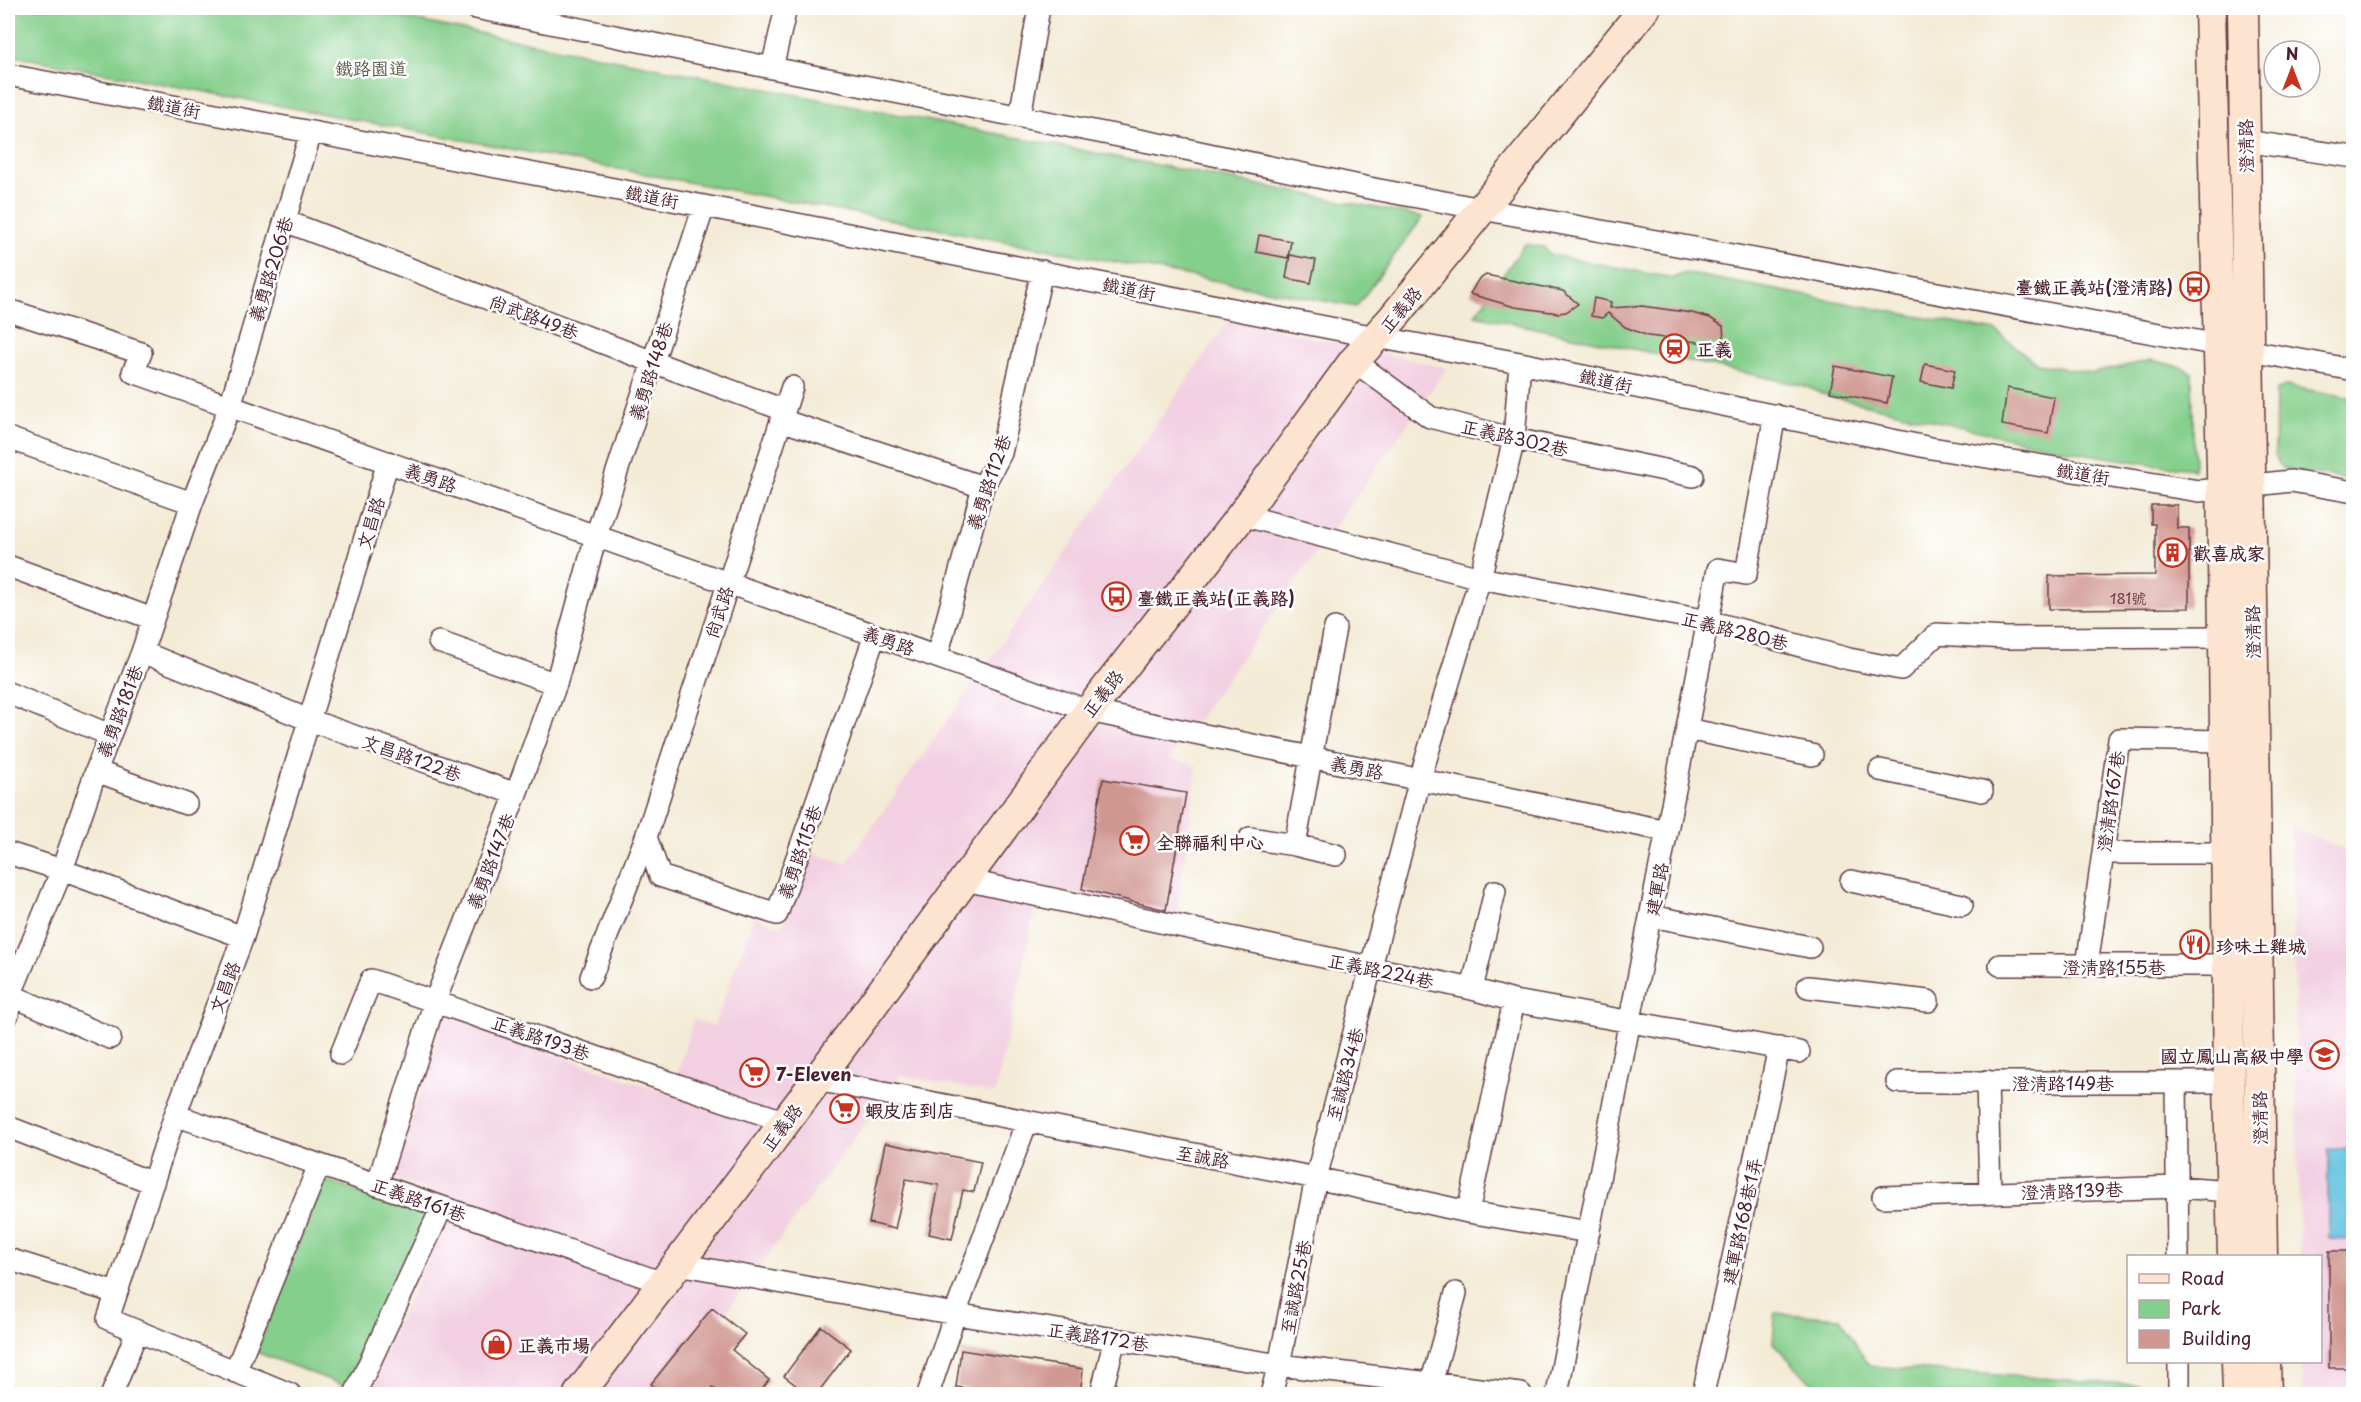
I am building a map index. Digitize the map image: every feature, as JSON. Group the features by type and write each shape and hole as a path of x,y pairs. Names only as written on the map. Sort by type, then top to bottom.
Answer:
{"main road":[{"name":"正義路","path":"579,1395 786,1122 1089,711 1242,515 1354,361 1483,208 1646,8"},
{"name":"澄清路","path":"2210,8 2219,346 2237,487 2262,1255"},
{"name":"澄清路","path":"2233,1255 2223,637 2248,350 2243,8"},
{"name":"澄清路","path":"2231,1191 2237,487"},
{"path":"2237,1363 2238,1395"},
{"path":"2265,1363 2266,1395"}],"street":[{"path":"476,8 1374,189 2354,370"},
{"path":"772,68 786,8"},
{"path":"1020,116 1039,8"},
{"name":"鐵道街","path":"8,75 1520,363 1930,448 2199,491 2291,481 2354,492"},
{"name":"義勇路206巷","path":"230,406 311,132"},
{"path":"2245,141 2354,157"},
{"name":"義勇路148巷","path":"596,536 704,206"},
{"name":"尚武路49巷","path":"285,221 653,362 783,415 983,487"},
{"name":"義勇路112巷","path":"937,656 983,487 1001,453 1042,271"},
{"name":"義勇路","path":"8,310 141,353 133,372 1089,711 1667,831"},
{"name":"正義路302巷","path":"1354,361 1430,417 1514,439 1693,476"},
{"name":"至誠路34巷","path":"1316,1178 1420,779 1480,578 1514,439 1520,363"},
{"name":"尚武路","path":"591,977 646,837 792,387"},
{"name":"義勇路181巷","path":"8,1002 62,870 96,771 142,652 192,503 230,406"},
{"name":"建軍路","path":"1557,1395 1718,569 1746,574 1775,415"},
{"path":"8,438 192,503"},
{"name":"文昌路","path":"290,1395 108,1319 175,1115 243,937 388,462"},
{"name":"正義路280巷","path":"1242,515 1480,578 1708,621 1849,659 1901,669 1937,634 2006,638 2223,637"},
{"name":"義勇路147巷","path":"377,1185 435,1001 516,794 556,684 596,536"},
{"path":"8,566 153,620"},
{"path":"1295,845 1335,628"},
{"name":"義勇路115巷","path":"646,837 660,876 777,914 875,635"},
{"path":"439,642 556,684"},
{"name":"文昌路122巷","path":"142,652 309,720 516,794"},
{"path":"8,693 110,735"},
{"path":"1687,729 1812,756"},
{"name":"澄清路167巷","path":"2087,966 2119,739 2224,741"},
{"path":"1880,770 1982,791"},
{"path":"96,771 186,804"},
{"path":"1250,838 1295,845 1336,855"},
{"path":"8,853 62,870 243,937"},
{"path":"2103,853 2226,853"},
{"name":"正義路224巷","path":"964,880 1472,989 1514,1001 1789,1050"},
{"path":"1851,881 1962,905"},
{"path":"1472,989 1495,891"},
{"path":"1651,916 1810,947"},
{"name":"澄清路155巷","path":"2000,965 2227,965"},
{"name":"正義路193巷","path":"341,1054 371,980 786,1122"},
{"path":"1808,987 1928,1001"},
{"path":"1468,1212 1514,1001"},
{"path":"8,1002 110,1038"},
{"name":"建軍路168巷1弄","path":"1703,1395 1789,1050"},
{"name":"至誠路","path":"817,1080 1316,1178 1468,1212 1588,1232"},
{"path":"1987,1081 1990,1193"},
{"name":"澄清路149巷","path":"1897,1082 2229,1082"},
{"path":"2176,1082 2178,1255"},
{"name":"正義路161巷","path":"175,1115 442,1207 671,1274"},
{"path":"928,1395 955,1314 1027,1122"},
{"path":"8,1127 153,1183"},
{"path":"235,1372 319,1165"},
{"name":"至誠路25巷","path":"1271,1395 1280,1365 1316,1178"},
{"name":"澄清路139巷","path":"1883,1197 2177,1187 2260,1193"},
{"path":"355,1395 442,1207"},
{"path":"8,1259 116,1293"},
{"name":"正義路172巷","path":"671,1274 955,1314 1280,1365 1521,1395"},
{"path":"1431,1384 1456,1293"},
{"path":"112,1395 136,1331"},
{"path":"1101,1395 1115,1339"},
{"path":"2179,1363 2179,1395"}],"shaded area":[{"path":"1230,319 1447,368 1170,759 1197,766 1177,916 1040,887 995,1094 901,1075 665,1394 364,1394 455,1200 394,1178 443,1015 671,1095 693,1020 714,1026 754,917 782,927 810,852 846,864"},
{"name":"國立鳳山高級中學","path":"2291,826 2353,854 2353,1394 2303,1394 2302,1363 2322,1363 2322,1255 2300,1255"}],"green space":[{"name":"鐵路園道","path":"8,8 351,8 1423,217 1356,307 8,55"},
{"path":"1525,244 1543,247 1551,255 1673,278 1685,273 1996,331 2037,364 2093,373 2152,360 2184,368 2192,373 2194,469 2148,464 2056,448 1828,396 1805,386 1475,315"},
{"path":"2287,386 2353,398 2353,480 2282,468 2275,457 2276,391"},
{"path":"324,1180 429,1217 346,1386 256,1352"},
{"path":"1775,1313 1840,1318 1869,1366 2211,1390 2210,1394 1822,1394 1773,1343"}],"water":[{"path":"2328,1149 2353,1149 2353,1240 2328,1239"}],"building":[{"path":"1259,235 1291,241 1288,258 1256,252"},
{"path":"1290,255 1316,260 1311,283 1286,278"},
{"path":"1486,275 1563,291 1578,304 1566,312 1558,313 1515,307 1470,294 1478,280"},
{"path":"1594,298 1611,302 1610,308 1642,306 1710,318 1723,326 1724,341 1715,344 1648,336 1625,327 1608,313 1602,318 1591,316"},
{"path":"1925,364 1955,370 1951,388 1921,382"},
{"path":"1835,366 1892,377 1887,403 1830,392"},
{"path":"2007,388 2054,397 2048,433 2002,425"},
{"name":"歡喜成家","path":"2151,505 2177,505 2177,528 2189,528 2189,608 2049,609 2049,576 2155,575 2155,524 2151,524"},
{"name":"全聯福利中心","path":"1103,779 1186,793 1166,910 1082,889"},
{"path":"885,1143 981,1162 974,1192 963,1190 952,1239 929,1234 939,1185 906,1179 895,1229 869,1223"},
{"path":"2329,1251 2354,1251 2354,1368 2329,1368"},
{"path":"712,1308 745,1334 732,1350 769,1380 758,1395 722,1395 712,1387 706,1395 664,1395 651,1384"},
{"path":"821,1326 851,1349 816,1395 809,1395 784,1376"},
{"path":"961,1350 1083,1369 1080,1395 1012,1395 956,1387"}],"place":[{"name":"臺鐵正義站(澄清路)","path":"2194,286"},
{"name":"正義","path":"1675,348"},
{"name":"歡喜成家","path":"2172,552"},
{"name":"臺鐵正義站(正義路)","path":"1116,597"},
{"name":"全聯福利中心","path":"1135,841"},
{"name":"珍味土雞城","path":"2195,945"},
{"name":"國立鳳山高級中學","path":"2325,1055"},
{"name":"7-Eleven","path":"755,1073"},
{"name":"蝦皮店到店","path":"844,1109"},
{"name":"正義市場","path":"497,1344"}]}
